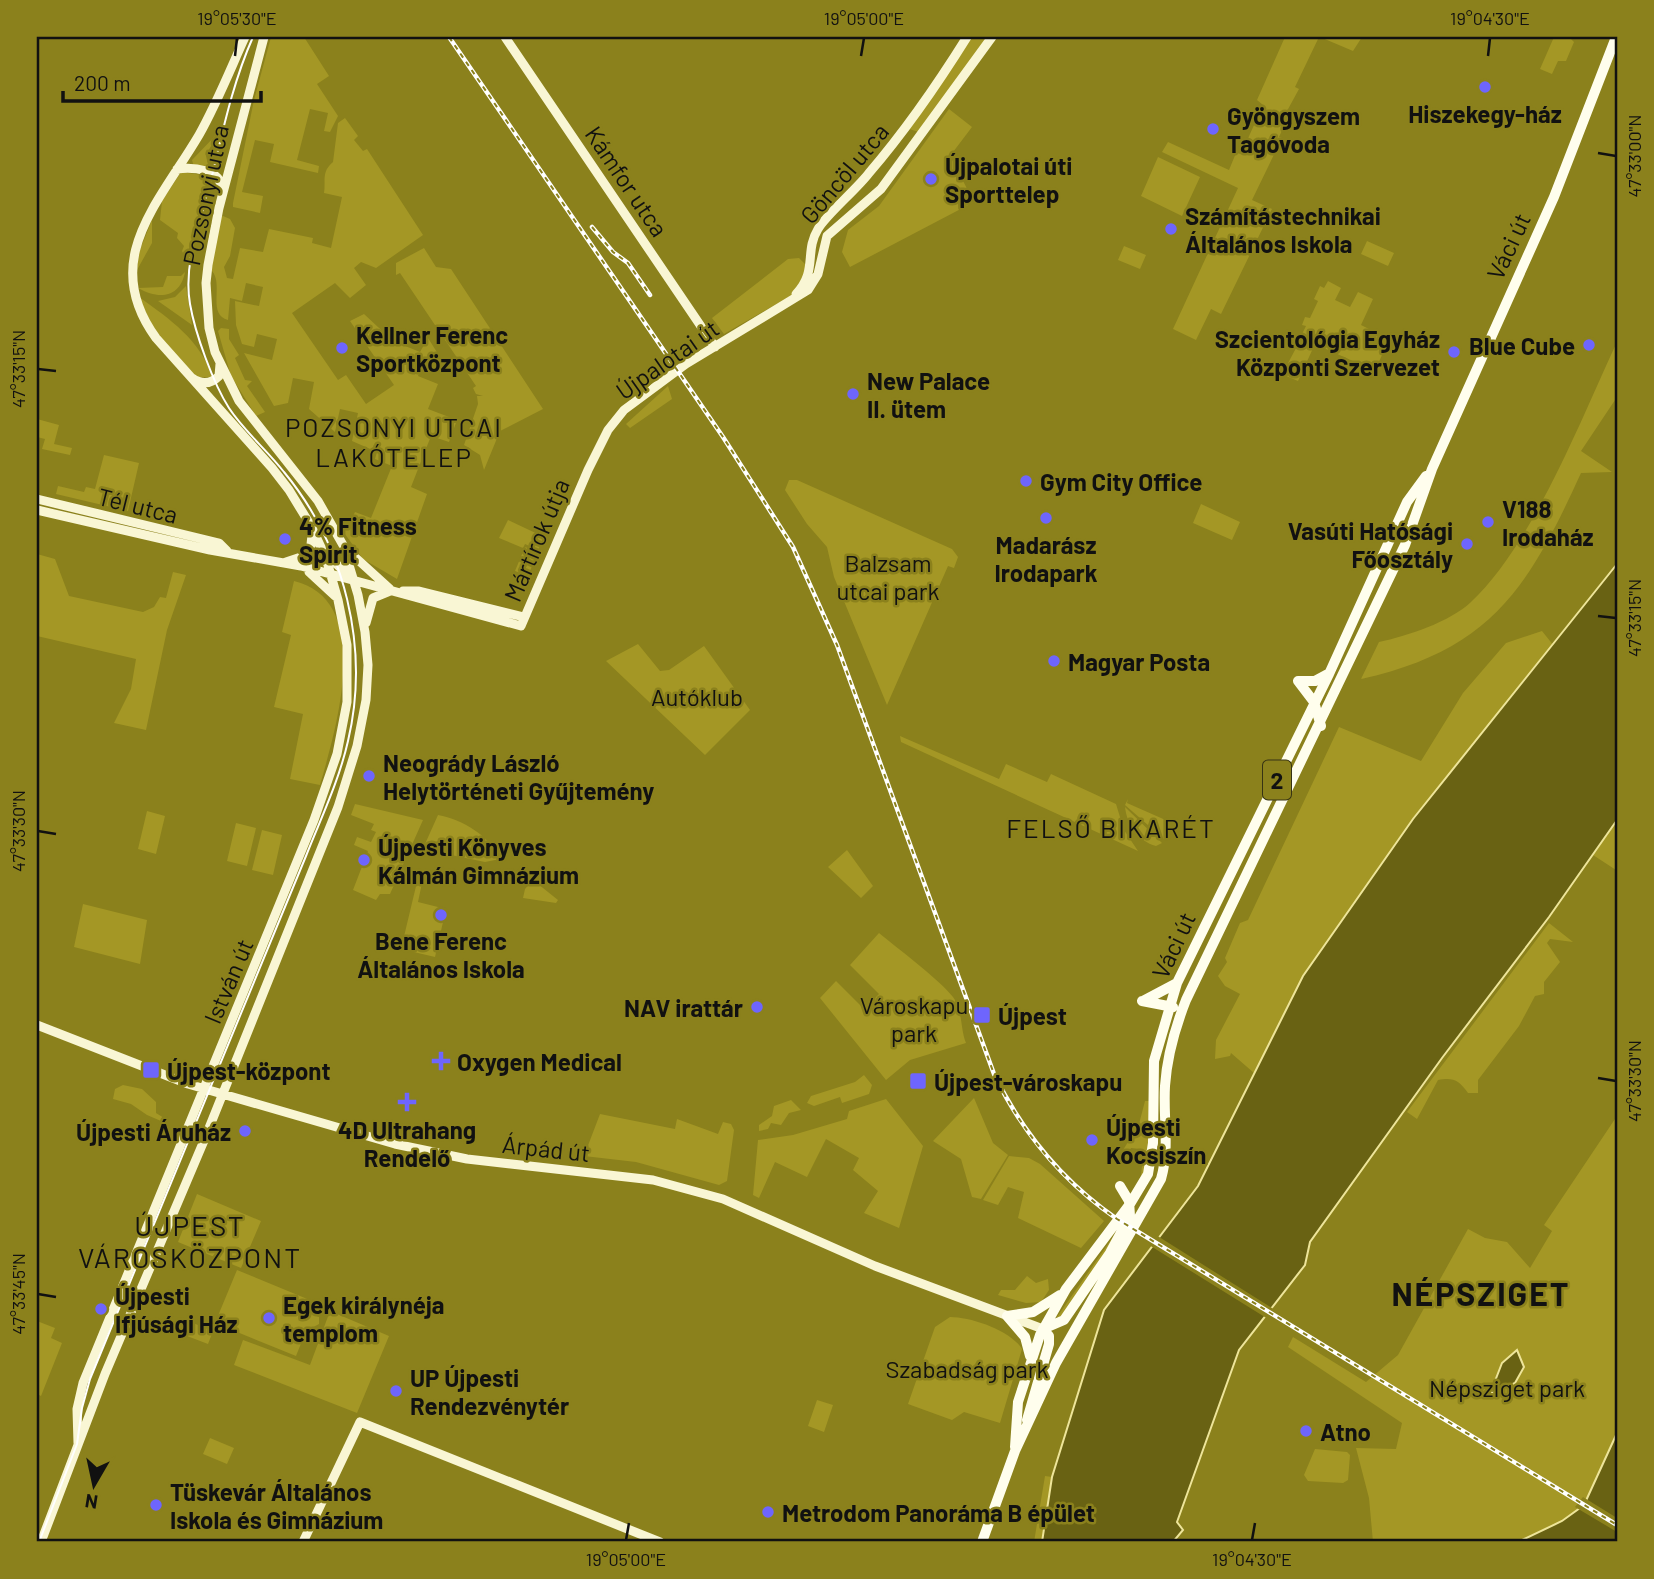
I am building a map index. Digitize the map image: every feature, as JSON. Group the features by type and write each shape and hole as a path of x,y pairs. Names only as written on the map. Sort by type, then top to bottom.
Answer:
{"main road":[{"name":"Váci út","path":"982,1542 1014,1451 1073,1329 1157,1186 1164,1167 1168,1060 1186,1000 1208,948 1321,726 1405,545 1432,469 1554,197 1616,37"},
{"name":"Váci út","path":"1014,1451 1015,1421 1030,1361 1043,1329 1066,1289 1143,1184 1152,1160 1154,1061 1177,983 1329,674 1407,502 1432,469"},
{"path":"1321,726 1314,702 1298,681 1315,681 1329,674 1329,694 1340,684"},
{"path":"1177,983 1142,1001 1168,1007 1186,1000"},
{"path":"1024,1434 1049,1344 1049,1336 1043,1329 1064,1320 1110,1253 1130,1216 1130,1204 1119,1186 1143,1184"},
{"path":"1110,1253 1129,1234"},
{"path":"1073,1329 1089,1285"},
{"path":"1030,1361 1025,1337 1007,1315 1041,1309 1066,1289"}],"street":[{"name":"Pozsonyi utca","path":"245,37 219,100 140,234 135,253 133,285 140,316 188,375 281,479 311,526 323,551 338,600 347,645 346,720 332,768"},
{"name":"Pozsonyi utca","path":"264,37 219,208 206,283 209,328 220,363 239,401 318,501 343,545 355,581 365,632 368,665 366,700 357,746 338,807"},
{"name":"Kámfor utca","path":"505,37 715,347"},
{"name":"Göncöl utca","path":"789,300 808,276 813,240 820,225 850,196 905,131 967,37"},
{"name":"Göncöl utca","path":"789,300 804,292 814,282 827,236 881,189 992,37"},
{"path":"905,131 918,134 924,132"},
{"path":"905,131 912,142 911,150"},
{"path":"177,169 188,167 218,177 221,184 219,208"},
{"name":"Újpalotai út","path":"588,470 608,430 624,410 789,300"},
{"path":"188,375 200,382 211,382 219,376 220,363"},
{"name":"Mártírok útja","path":"395,591 419,591 522,621 588,470"},
{"name":"Tél utca","path":"37,499 219,543 227,551"},
{"name":"Tél utca","path":"37,510 283,562 331,575"},
{"path":"283,562 310,554 313,542 311,526"},
{"path":"343,545 395,591"},
{"path":"323,551 355,581"},
{"path":"301,566 322,582 338,600"},
{"path":"331,575 395,591"},
{"path":"365,632 373,599 380,593 395,591"},
{"name":"István út","path":"79,1445 77,1409 83,1383 282,902 332,768"},
{"name":"István út","path":"41,1542 338,807"},
{"name":"Árpád út","path":"37,1026 203,1088 387,1141 448,1156 612,1174 723,1199 875,1266 1043,1329"},
{"path":"303,1542 360,1422 660,1542"}],"green space":[{"path":"271,37 304,37 329,76 317,84 338,116 330,132 324,131 328,113 310,109 297,160 319,166 318,173 270,162 274,144 255,140 242,192 263,196 260,213 233,207 233,203 254,100"},
{"path":"969,37 990,37 919,132 909,129"},
{"path":"1285,37 1319,37 1295,87 1299,89 1287,111 1290,113 1279,137 1282,138 1252,200 1272,209 1221,314 1211,309 1196,340 1173,329 1238,188 1162,152 1168,142 1229,170 1236,153 1241,154 1263,105 1257,100"},
{"path":"1320,37 1362,37 1353,51"},
{"path":"1554,37 1569,37 1574,42 1566,61 1558,61 1552,74 1540,69"},
{"name":"Újpalotai úti Sporttelep","path":"949,109 972,127 950,156 974,202 850,267 842,252 848,230 879,206"},
{"path":"345,118 358,136 354,140 363,151 367,149 423,235 376,268 361,262 354,268 366,285 350,298 335,283 292,313 338,380 346,375 366,404 394,385 350,321 364,314 393,341 420,352 428,338 440,357 437,361 426,358 418,376 438,384 428,409 457,420 449,442 431,436 411,487 427,494 397,579 363,559 342,530 345,523 349,525 355,512 371,518 392,466 375,459 377,452 352,441 358,413 340,409 335,432 309,409 314,382 293,378 288,403 274,406 244,353 272,360 277,339 257,334 254,347 242,344 236,325 235,301 259,306 263,287 246,283 242,301 230,298 228,320 218,311 215,276 211,270 220,217 223,216 230,219 235,228 230,256 224,267 227,278 233,279 240,248 263,252 269,229 313,238 312,243 331,248 342,197 324,193 325,177 333,162 338,123"},
{"path":"217,134 206,156 209,169 194,167 192,160"},
{"path":"1158,157 1200,177 1182,216 1141,196"},
{"path":"181,172 210,176 186,259 182,251 184,246 177,238 178,233 160,220 162,201"},
{"path":"152,220 152,243 137,270 139,252"},
{"path":"1367,241 1394,253 1388,266 1361,254"},
{"path":"1124,246 1146,255 1140,269 1118,260"},
{"path":"424,248 436,267 451,269 543,409 500,431 484,470 480,455 464,445 478,404 477,396 483,396 476,394 473,388 476,386 400,273 396,275 396,263"},
{"path":"799,258 805,264 806,287 724,334 712,318 788,259"},
{"path":"185,272 178,287 168,294 154,294 138,288 163,287 167,276 181,276"},
{"path":"1328,281 1341,288 1335,300 1350,307 1358,292 1373,299 1361,325 1389,339 1375,371 1315,344 1298,381 1279,373 1295,350 1291,348 1295,339 1299,340 1306,326 1302,325 1305,317 1310,318 1318,301 1314,299 1320,286 1324,288"},
{"path":"186,286 192,325 158,301 175,297"},
{"path":"139,297 183,331 200,352 213,377 196,377 153,329"},
{"path":"221,328 229,329 229,339 239,355 235,358 245,380 252,381 247,386 265,412 256,416 231,376 218,331"},
{"path":"1617,342 1617,397 1581,451 1612,472 1581,473 1543,549 1523,581 1500,608 1474,631 1443,651 1406,666 1361,679 1379,642 1415,632 1452,616 1471,602 1494,577 1515,548 1554,479"},
{"path":"668,386 672,399 630,428 626,424"},
{"path":"37,419 59,425 54,444 72,448 70,455 42,449 45,439 37,437"},
{"path":"104,455 139,463 128,511 56,494 58,486 84,492 86,487 95,489"},
{"name":"Balzsam utcai park","path":"789,480 797,480 952,549 958,557 954,568 948,566 887,705 834,577 827,547 807,524 785,490"},
{"path":"1201,504 1240,522 1232,540 1193,523"},
{"path":"508,520 544,537 538,550 525,544 523,548 499,538"},
{"path":"525,547 538,552 528,576 515,571"},
{"path":"37,554 55,559 69,596 143,612 154,607 160,597 166,598 173,572 186,575 167,630 146,730 114,723 131,689 136,659 37,636"},
{"path":"294,581 319,593 334,613 342,639 340,701 320,785 290,779 303,714 274,707 291,635 282,632"},
{"path":"1542,631 1554,646 1413,819 1303,976 1254,1073 1231,1053 1230,1056 1215,1059 1216,1040 1240,994 1225,986 1218,976 1227,962 1225,958 1240,923 1248,920 1339,727 1421,761 1463,693 1506,643"},
{"name":"Autóklub","path":"638,644 660,671 669,670 704,646 750,710 705,755 606,661"},
{"path":"900,736 999,779 1006,764 1047,782 1051,774 1116,804 1124,830 1138,851 901,742"},
{"path":"1128,799 1127,803 1170,822 1172,818 1164,839 1125,805"},
{"path":"355,804 423,820 390,894 380,894 376,900 353,890 368,851 354,845 357,837 371,842 376,832 371,830 374,824 351,815"},
{"path":"1125,807 1162,843 1156,846 1139,836 1128,820"},
{"path":"147,811 165,816 156,854 138,849"},
{"path":"438,815 474,830 489,843 500,859 485,862 451,855 451,851 445,853 429,850 425,844"},
{"path":"1617,820 1617,867 1616,870 1593,855"},
{"path":"236,823 256,828 247,866 227,861"},
{"path":"262,830 282,835 273,875 252,870"},
{"path":"847,850 873,886 861,898 828,867"},
{"path":"533,880 558,900 556,903 523,898 525,889"},
{"path":"417,882 422,883 418,902 446,909 435,957 401,949"},
{"path":"83,904 147,920 140,964 74,947"},
{"path":"1549,923 1573,942 1550,939 1547,943 1560,962 1544,982 1544,994 1535,996 1519,1026 1478,1080 1478,1093 1468,1093 1455,1080 1438,1080 1417,1119 1407,1112"},
{"name":"Városkapu park","path":"879,933 929,973 953,997 966,1043 910,1060 886,1080 820,998 836,981 864,1009 879,994 850,965"},
{"path":"864,1075 872,1085 869,1094 842,1103 840,1097 814,1106 807,1103 811,1096 855,1082"},
{"path":"123,1085 142,1089 156,1102 156,1113 164,1118 161,1121 131,1104 113,1099 115,1089"},
{"path":"974,1098 993,1143 1008,1155 981,1199 972,1197 961,1159 933,1141"},
{"path":"886,1099 923,1146 899,1228 864,1213 878,1191 853,1170 859,1158 826,1139 807,1177 775,1162 759,1198 753,1195 758,1140 793,1135 847,1119 849,1111"},
{"path":"791,1100 801,1110 789,1113 781,1125 771,1123 768,1129 759,1131 759,1125 772,1116 774,1106"},
{"path":"1145,1101 1150,1101 1151,1129 1145,1175 1141,1176 1143,1155 1140,1149 1131,1148 1126,1156 1120,1155 1139,1124"},
{"path":"600,1114 675,1129 677,1119 718,1134 723,1122 731,1124 734,1130 727,1181 719,1185 636,1162 584,1156"},
{"name":"Népsziget park","path":"1617,1116 1617,1433 1584,1505 1562,1521 1518,1542 1373,1542 1369,1498 1356,1448 1396,1449 1402,1423 1288,1347 1293,1337 1366,1382 1398,1355 1468,1229 1485,1238 1507,1242 1530,1268 1552,1231 1544,1225"},
{"path":"1009,1156 1029,1158 1040,1164 1104,1221 1081,1248 1018,1218 1024,1192 1008,1187 998,1205 983,1200"},
{"path":"197,1194 261,1221 241,1268 178,1242"},
{"path":"1115,1234 1098,1266 1062,1317 1057,1317"},
{"path":"237,1270 317,1303 312,1314 319,1317 319,1324 306,1331 296,1356 215,1323"},
{"path":"1027,1276 1036,1283 1048,1279 1049,1290 1041,1302 1026,1303 998,1295 1001,1290 1015,1290"},
{"path":"330,1311 389,1336 357,1413 234,1365 243,1340 310,1365"},
{"name":"Szabadság park","path":"950,1317 969,1319 990,1326 1009,1336 1022,1349 1000,1423 964,1412 952,1420 908,1404 935,1327"},
{"path":"37,1321 55,1328 51,1338 62,1343 41,1396 37,1394"},
{"path":"193,1323 213,1331 208,1344 187,1336"},
{"path":"817,1400 833,1405 824,1432 808,1426"},
{"path":"210,1438 234,1448 227,1464 203,1454"},
{"path":"1315,1449 1347,1452 1350,1455 1348,1480 1343,1483 1308,1481 1304,1475"},
{"path":"1045,1476 1052,1477 1042,1542 1034,1542"}],"shaded area":[{"path":"1617,564 1617,820 1310,1242 1305,1265 1239,1350 1177,1522 1183,1530 1173,1542 1042,1542 1052,1477 1104,1310 1198,1186 1303,976 1413,819"},
{"path":"1517,1350 1524,1367 1515,1383 1490,1394 1502,1363"},
{"path":"1617,1433 1617,1542 1518,1542 1562,1521 1584,1505"}],"pier":[{"path":"1156,1235 1275,1310 1268,1319 1149,1245"},
{"path":"1583,1497 1617,1518 1617,1532 1575,1507"}],"tram line":[{"path":"39,1542 77,1444 82,1408 90,1379 335,785 348,741 354,706 354,635 337,565 323,532 305,501 223,398 205,358 190,304 188,289 194,243 233,91 253,37"}],"railway":[{"path":"449,37 723,437 793,547 837,645 994,1074 1031,1136 1079,1189 1117,1219 1617,1525"},
{"path":"592,227 613,252 628,263 650,295"}],"place":[{"name":"Hiszekegy-ház","path":"1485,87"},
{"name":"Gyöngyszem Tagóvoda","path":"1213,129"},
{"name":"Újpalotai úti Sporttelep","path":"931,179"},
{"name":"Számítástechnikai Általános Iskola","path":"1171,229"},
{"name":"Blue Cube","path":"1589,345"},
{"name":"Kellner Ferenc Sportközpont","path":"342,348"},
{"name":"Szcientológia Egyház Központi Szervezet","path":"1454,352"},
{"name":"New Palace II. ütem","path":"853,394"},
{"name":"Gym City Office","path":"1026,481"},
{"name":"Madarász Irodapark","path":"1046,518"},
{"name":"V188 Irodaház","path":"1488,522"},
{"name":"4% Fitness Spirit","path":"285,539"},
{"name":"Vasúti Hatósági Főosztály","path":"1467,544"},
{"name":"Magyar Posta","path":"1054,661"},
{"name":"Neogrády László Helytörténeti Gyűjtemény","path":"369,776"},
{"name":"Újpesti Könyves Kálmán Gimnázium","path":"364,860"},
{"name":"Bene Ferenc Általános Iskola","path":"441,915"},
{"name":"NAV irattár","path":"757,1007"},
{"name":"Újpest","path":"982,1015"},
{"name":"Oxygen Medical","path":"441,1061"},
{"name":"Újpest-központ","path":"151,1070"},
{"name":"Újpest-városkapu","path":"918,1081"},
{"name":"4D Ultrahang Rendelő","path":"407,1102"},
{"name":"Újpesti Áruház","path":"245,1131"},
{"name":"Újpesti Kocsiszín","path":"1092,1140"},
{"name":"Újpesti Ifjúsági Ház","path":"101,1309"},
{"name":"Egek királynéja templom","path":"269,1318"},
{"name":"UP Újpesti Rendezvénytér","path":"396,1391"},
{"name":"Atno","path":"1306,1431"},
{"name":"Tüskevár Általános Iskola és Gimnázium","path":"156,1505"},
{"name":"Metrodom Panoráma B épület","path":"768,1512"}],"district":[{"name":"POZSONYI UTCAI LAKÓTELEP","path":"394,441"},
{"name":"FELSŐ BIKARÉT","path":"1111,827"},
{"name":"ÚJPEST VÁROSKÖZPONT","path":"190,1241"},
{"name":"NÉPSZIGET","path":"1481,1293"}]}
